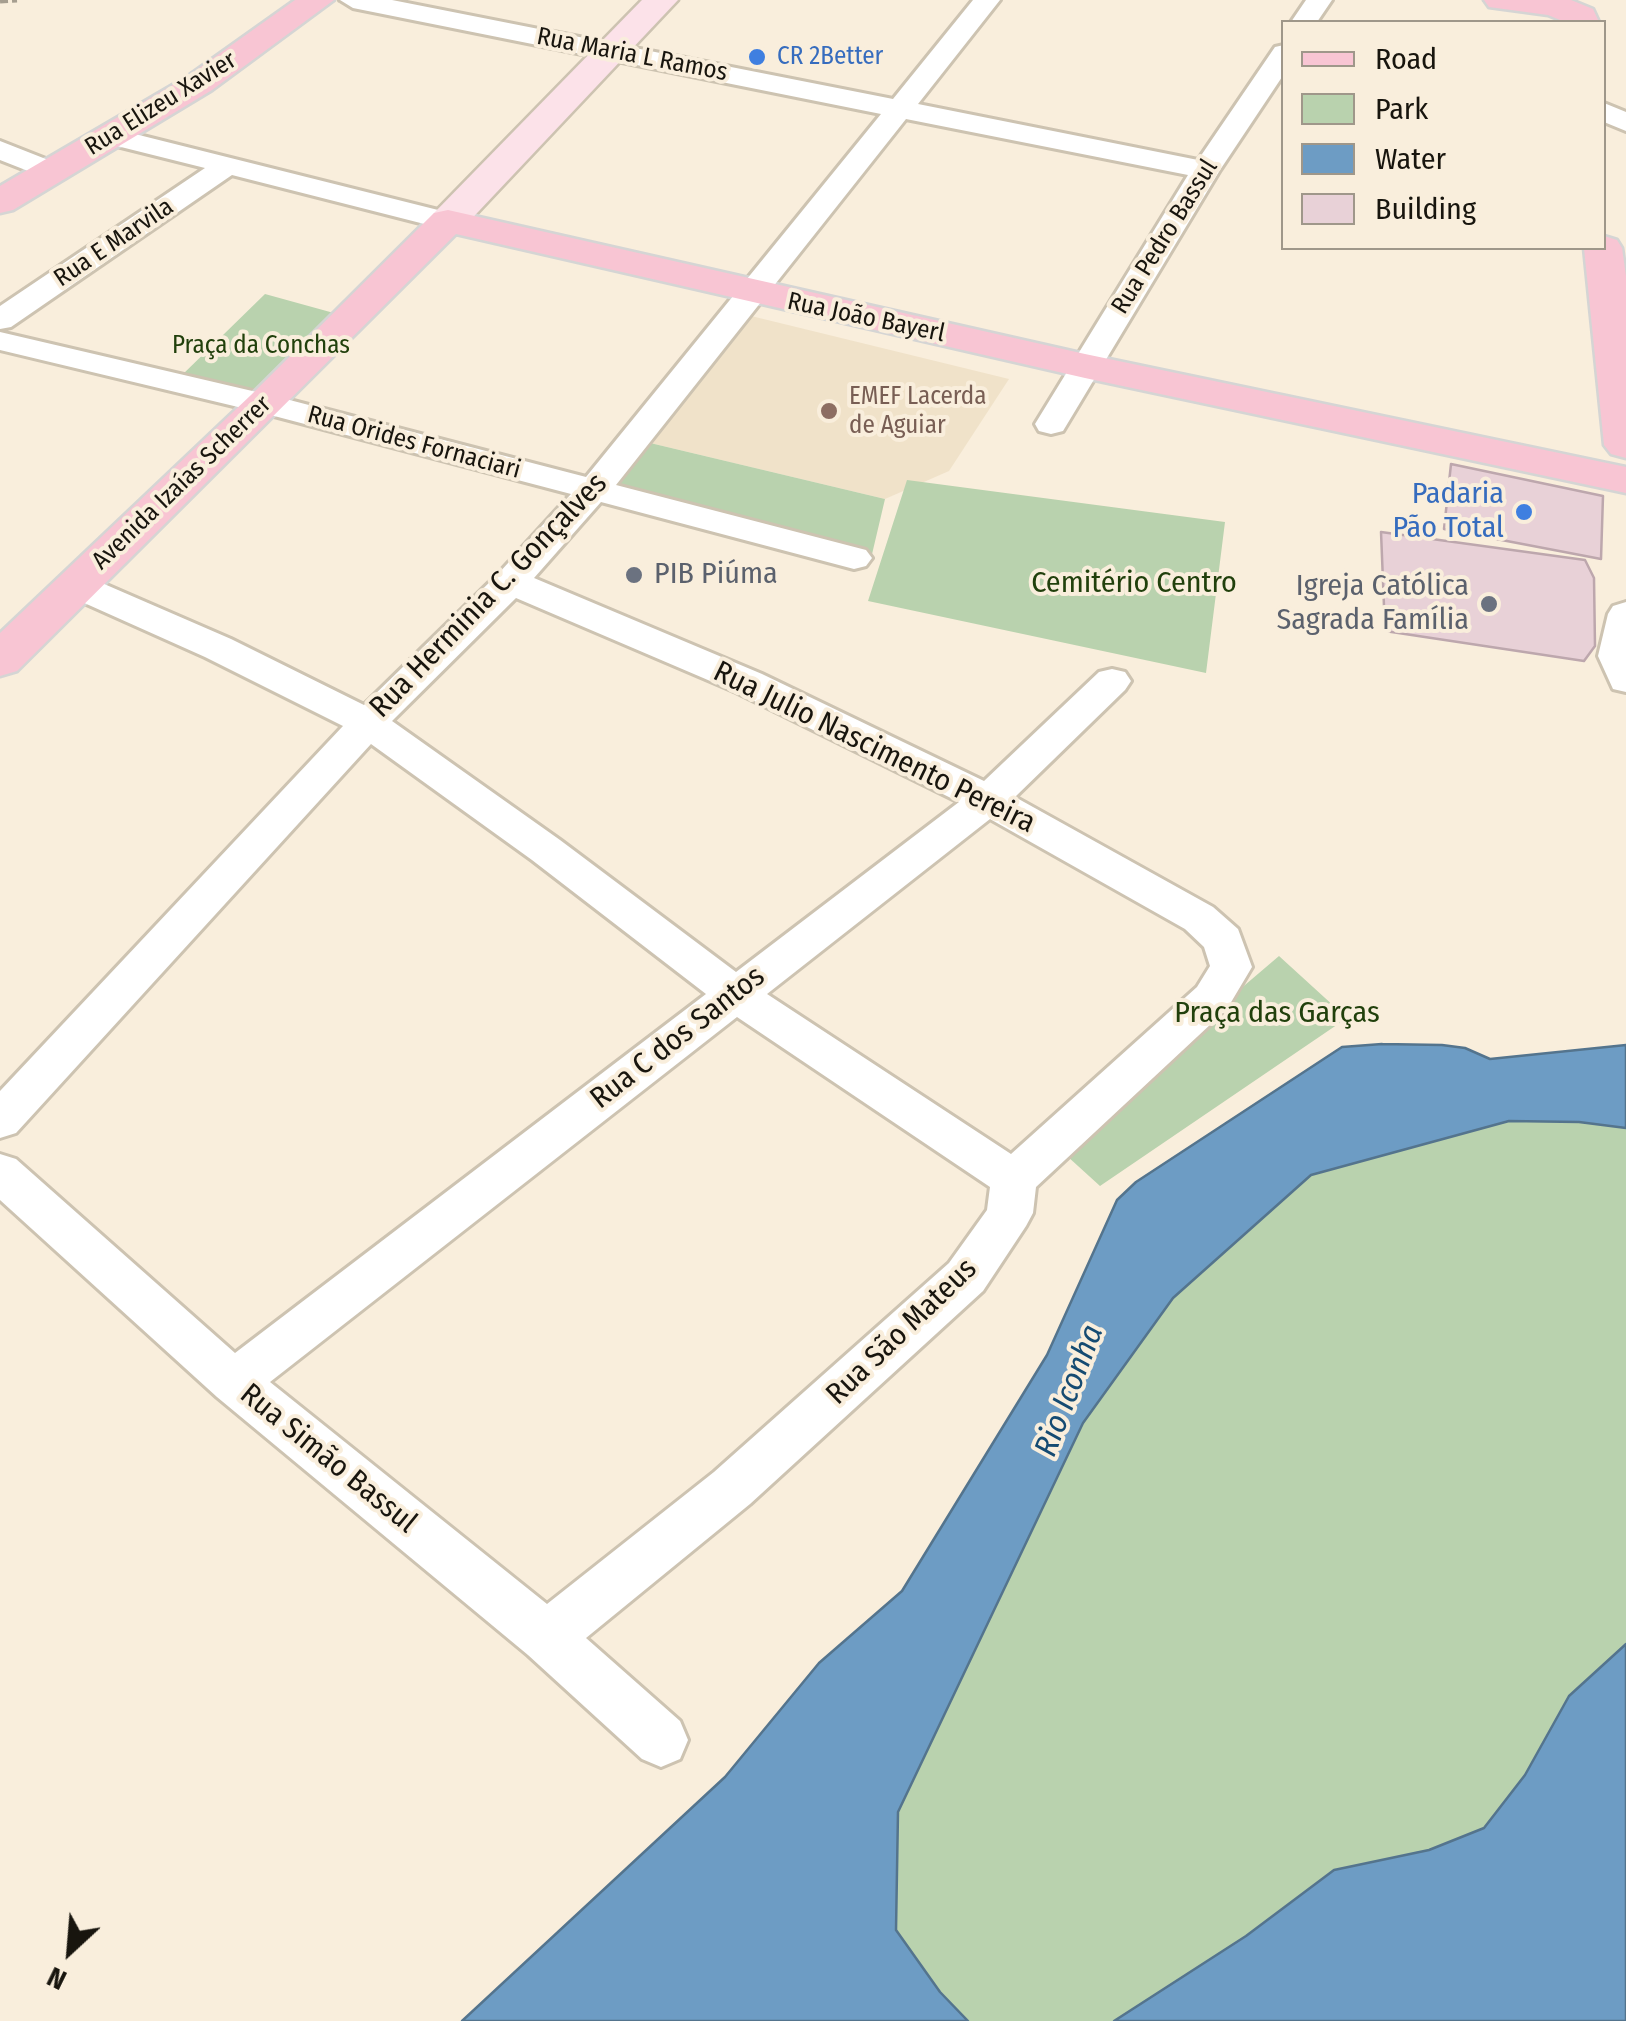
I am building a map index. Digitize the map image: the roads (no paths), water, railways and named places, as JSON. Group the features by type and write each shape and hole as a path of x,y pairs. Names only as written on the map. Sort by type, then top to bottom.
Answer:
{"main road":[{"name":"Rua Elizeu Xavier","path":"0,202 200,83 317,0"},
{"path":"1501,0 1572,9"},
{"name":"Rua João Bayerl","path":"448,221 754,294 1626,480"},
{"name":"Avenida Izaías Scherrer","path":"0,660 266,404 448,221"},
{"path":"1602,250 1618,322 1626,445"}],"street":[{"name":"Rua Maria L Ramos","path":"353,0 1206,170"},
{"path":"448,221 661,0"},
{"name":"Rua Herminia C. Gonçalves","path":"0,1120 368,723 511,582 594,490 987,0"},
{"name":"Rua Pedro Bassul","path":"1051,424 1206,170 1281,58"},
{"name":"Rua João Bayerl","path":"110,136 448,221"},
{"path":"0,150 52,171"},
{"name":"Rua E Marvila","path":"0,320 227,166"},
{"name":"Rua Orides Fornaciari","path":"8,350 266,404 854,558"},
{"name":"Rua Julio Nascimento Pereira","path":"511,582 749,682 988,800 1199,918 1223,940 1231,967 1212,998 1014,1179"},
{"path":"75,585 218,648 368,723 546,850 735,994 1014,1179"},
{"path":"1626,614 1616,656 1626,680"},
{"name":"Rua C dos Santos","path":"234,1382 988,800 1112,681"},
{"name":"Rua Simão Bassul","path":"0,1172 234,1382 547,1638 661,1740"},
{"name":"Rua São Mateus","path":"547,1638 732,1488 966,1277 1010,1213 1014,1179"}],"water":[{"name":"Rio Iconha","path":"1382,1044 1465,1048 1490,1059 1626,1045 1626,1128 1579,1122 1509,1121 1311,1175 1173,1298 1083,1423 898,1812 896,1930 940,1992 968,2021 462,2021 725,1777 819,1663 902,1591 1047,1355 1117,1200 1136,1182 1342,1047"},
{"path":"1626,1644 1626,2021 1114,2021 1246,1936 1334,1870 1429,1850 1484,1828 1525,1775 1569,1696"}],"place":[{"name":"CR 2Better","path":"757,57"},
{"name":"EMEF Lacerda de Aguiar","path":"829,411"},
{"name":"Padaria Pão Total","path":"1524,512"},
{"name":"PIB Piúma","path":"634,575"},
{"name":"Igreja Católica Sagrada Família","path":"1489,604"}],"park label":[{"name":"Praça da Conchas","path":"261,346"},
{"name":"Cemitério Centro","path":"1134,584"},
{"name":"Praça das Garças","path":"1277,1014"}]}
